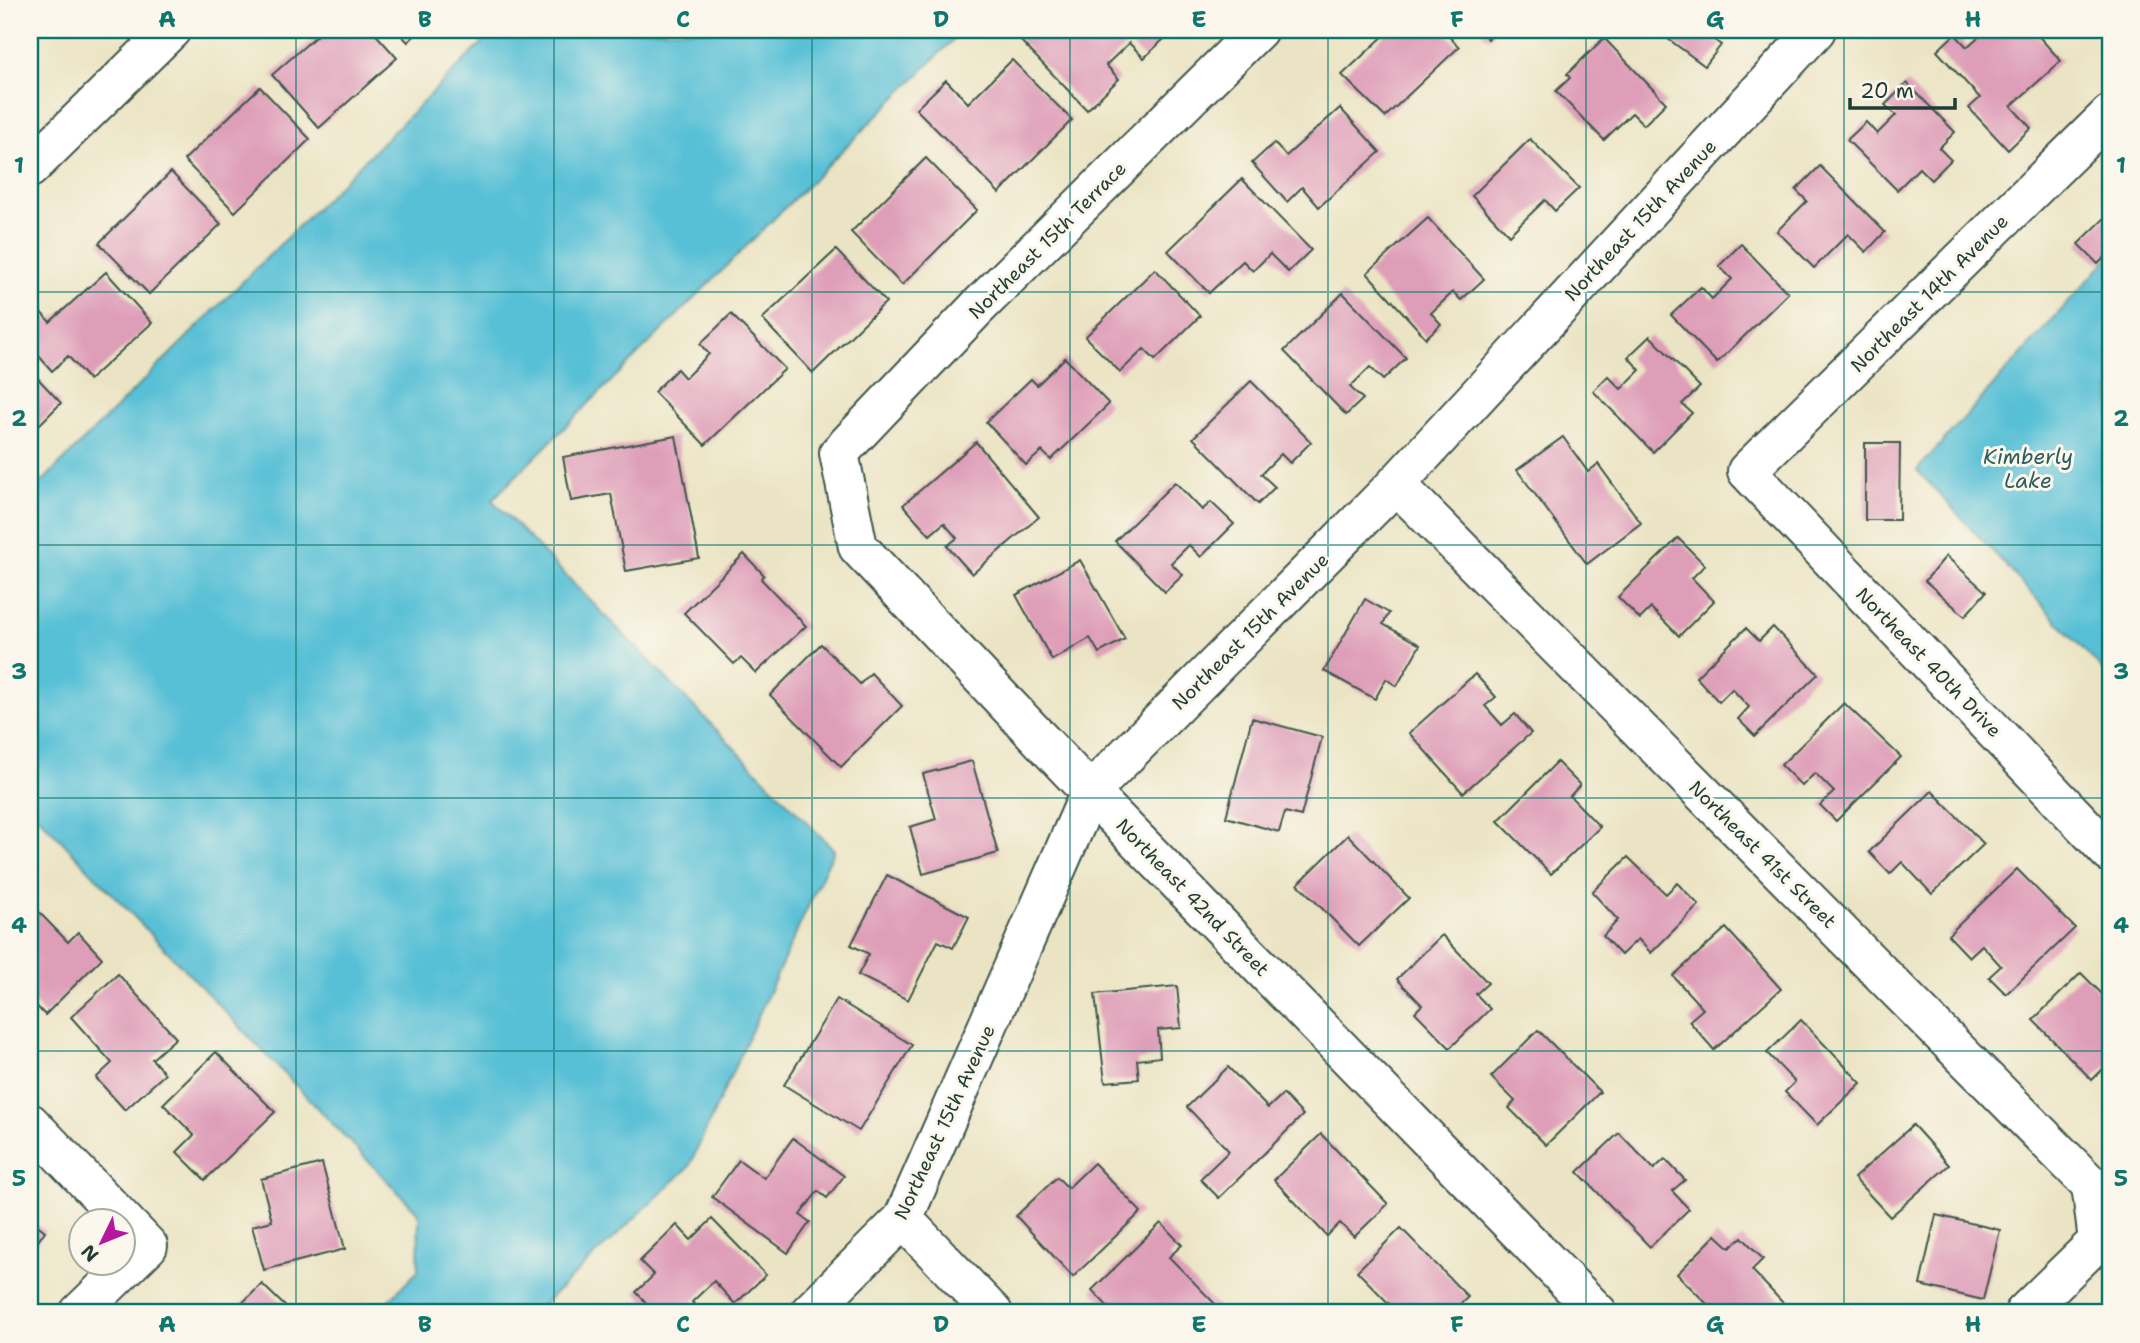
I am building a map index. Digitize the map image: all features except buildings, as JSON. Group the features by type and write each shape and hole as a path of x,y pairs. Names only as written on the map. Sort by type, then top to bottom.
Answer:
{"street":[{"path":"30,168 171,30"},
{"name":"Northeast 15th Terrace","path":"839,453 978,307 1258,30"},
{"name":"Northeast 15th Avenue","path":"809,1313 903,1220 1090,792 1396,484 1816,30"},
{"name":"Northeast 14th Avenue","path":"1747,471 2110,114"},
{"name":"Northeast 42nd Street","path":"839,453 858,547 1090,792 1598,1313"},
{"name":"Northeast 40th Drive","path":"1747,471 2110,853"},
{"name":"Northeast 41st Street","path":"1396,484 2091,1185 2098,1241 2024,1313"},
{"path":"30,1123 148,1246 79,1313"},
{"path":"903,1220 993,1313"}],"water":[{"path":"495,30 963,30 492,500 834,850 689,1167 534,1313 376,1313 418,1271 419,1214 30,808 30,494"},
{"name":"Kimberly Lake","path":"2110,256 2110,678 1917,470"}]}
